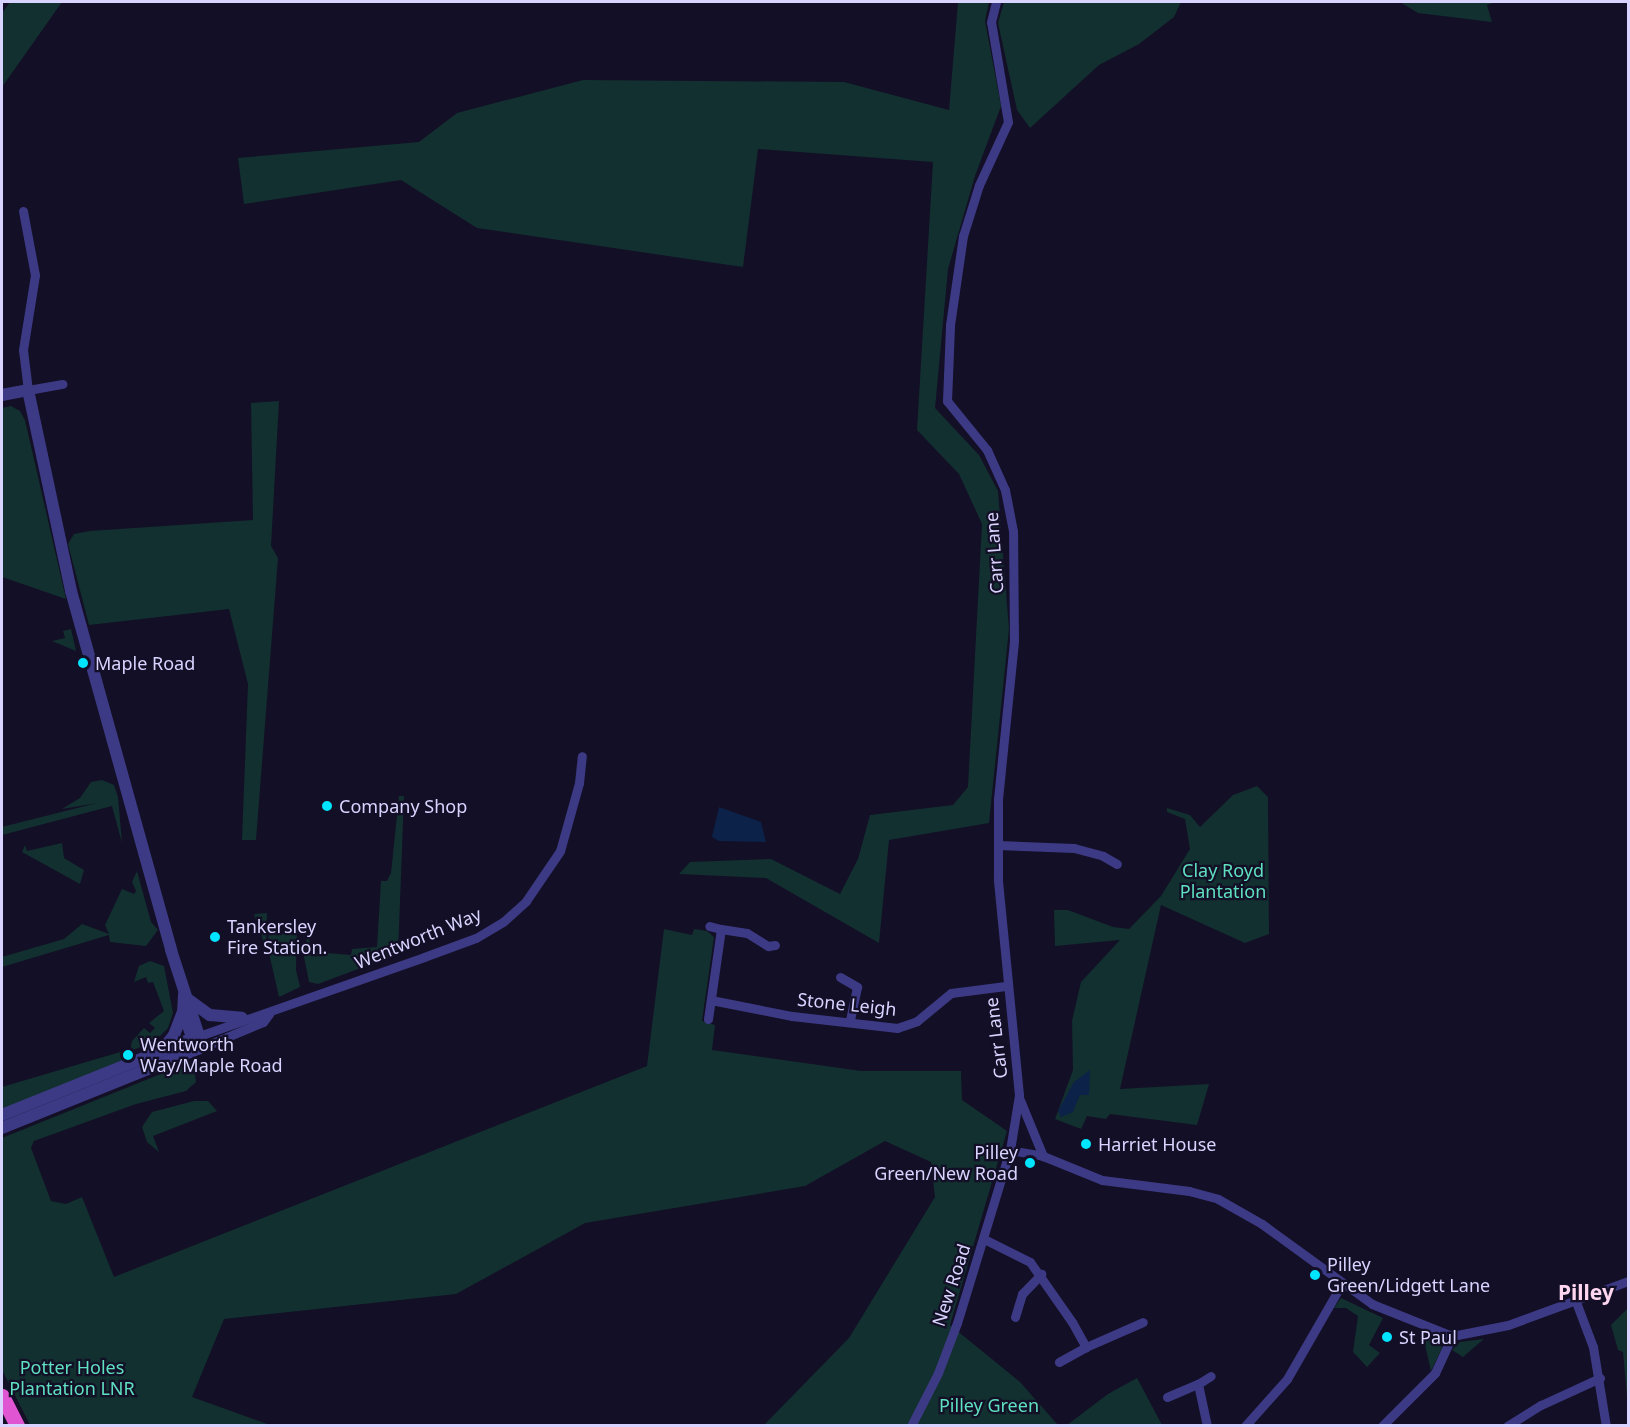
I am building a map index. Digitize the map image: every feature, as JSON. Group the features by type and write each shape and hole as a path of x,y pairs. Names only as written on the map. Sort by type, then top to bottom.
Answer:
{"highway":[{"path":"2,1396 16,1425"}],"street":[{"name":"Carr Lane","path":"996,2 991,22 1008,122 979,185 963,236 950,325 947,401 987,450 1005,490 1013,531 1014,641 998,799 998,845 1006,986 1018,1095 1010,1150"},
{"path":"22,211 35,275 23,350 28,390 71,591 196,1041"},
{"path":"2,395 62,384"},
{"name":"Wentworth Way","path":"2,1128 242,1018 260,1012 269,1014 467,941 503,922 526,901 560,851 579,783 582,756"},
{"path":"998,845 1074,848 1117,864"},
{"path":"709,926 747,933 768,946 775,945"},
{"path":"708,1019 721,929"},
{"path":"840,977 857,987 850,1021"},
{"name":"Stone Leigh","path":"711,1000 792,1016 897,1028 917,1021 951,993 1006,986"},
{"path":"159,1053 174,1035 183,1012 184,995"},
{"path":"184,995 210,1015 242,1018"},
{"path":"183,1012 196,1041"},
{"name":"Wentworth Way","path":"2,1115 159,1053 263,1022 269,1014"},
{"name":"Carr Lane","path":"1018,1095 1043,1156"},
{"path":"1010,1150 1043,1156 1102,1180 1189,1191 1218,1198 1288,1243 1341,1285 1404,1320 1452,1336 1488,1331 1576,1302 1629,1281"},
{"name":"New Road","path":"911,1425 938,1373 984,1239 1010,1150"},
{"path":"984,1239 1014,1251 1041,1274 1086,1347"},
{"path":"1015,1317 1022,1294 1041,1274"},
{"path":"1245,1425 1287,1379 1341,1285"},
{"path":"1576,1302 1600,1378 1606,1425"},
{"path":"1059,1362 1086,1347 1143,1322"},
{"path":"1382,1425 1435,1373 1452,1336"},
{"path":"1167,1397 1211,1376"},
{"path":"1507,1425 1540,1405 1600,1378"},
{"path":"1198,1384 1207,1425"}],"green space":[{"path":"10,2 62,2 2,87 2,13"},
{"path":"958,2 989,2 985,21 1001,106 975,176 948,269 935,408 979,455 998,491 1009,629 989,823 889,840 879,943 766,878 679,874 690,862 771,859 840,894 858,859 870,815 953,805 968,787 982,524 959,474 917,430 933,162 758,149 743,267 477,228 401,180 244,204 238,158 419,142 457,113 583,80 844,82 949,110"},
{"path":"1004,2 1181,2 1174,17 1139,44 1099,65 1030,128 1017,110 998,23"},
{"path":"1400,2 1496,2 1487,5 1492,22 1418,13"},
{"path":"279,401 271,546 278,558 256,840 242,840 248,684 229,609 89,625 68,544 74,534 90,531 253,520 251,403"},
{"path":"11,406 20,411 25,420 66,599 2,577 2,408"},
{"path":"71,629 76,651 52,641 65,638 63,631"},
{"path":"102,780 114,785 118,797 122,843 112,806 2,835 2,827 97,803 62,809 80,798 91,782"},
{"name":"Clay Royd Plantation","path":"1257,786 1268,797 1269,934 1245,943 1161,905 1120,1089 1209,1084 1197,1125 1110,1114 1106,1119 1087,1116 1081,1129 1055,1119 1073,1070 1072,1021 1081,982 1120,940 1055,946 1054,910 1068,910 1113,927 1129,929 1161,896 1190,849 1185,819 1167,812 1167,808 1190,815 1200,827 1233,795"},
{"path":"399,796 404,796 398,954 318,984 309,982 304,957 308,930 310,946 315,946 315,952 351,955 352,949 377,947 381,881 387,881 391,873"},
{"path":"62,843 64,858 84,870 80,884 22,852 25,845 27,851"},
{"path":"137,871 151,922 158,930 146,946 110,942 109,935 2,967 2,957 64,939 82,924 109,934 105,925 122,889 134,894 136,891 132,882"},
{"path":"267,913 266,949 254,914"},
{"path":"268,926 274,926 274,933 294,935 297,929 296,970 300,987 279,997 269,953"},
{"path":"664,929 692,935 694,929 707,931 714,937 702,1021 715,1025 712,1050 861,1071 961,1071 962,1100 1007,1131 950,1325 1020,1382 1058,1425 764,1425 849,1338 935,1197 931,1162 885,1141 805,1186 585,1223 456,1294 224,1319 192,1397 270,1425 30,1425 2,1370 2,1138 178,1067 194,1068 196,1082 186,1091 136,1104 34,1141 31,1148 51,1201 66,1204 82,1197 114,1277 647,1066"},
{"path":"150,961 164,966 173,1013 168,1028 154,1042 130,1051 132,1041 144,1028 150,1033 155,1028 149,1023 164,1011 153,982 148,983 146,977 134,982 139,966"},
{"path":"127,1050 126,1059 2,1110 2,1087"},
{"path":"194,1101 208,1101 217,1111 153,1136 159,1152 147,1142 142,1127 152,1112"},
{"path":"1341,1298 1383,1318 1369,1345 1380,1353 1367,1367 1353,1352 1358,1316 1346,1308 1334,1308"},
{"path":"1628,1308 1627,1397 1623,1352 1618,1350 1611,1325"},
{"path":"1428,1335 1441,1342 1442,1348 1431,1371 1425,1345"},
{"path":"1484,1339 1463,1357 1452,1350 1460,1342"},
{"path":"1137,1378 1162,1425 1067,1425 1108,1394"}],"water":[{"path":"719,807 761,822 766,842 719,841 712,837"},
{"path":"1090,1070 1089,1095 1080,1095 1073,1112 1061,1117 1058,1111 1074,1082"}],"place":[{"name":"Maple Road","path":"83,663"},
{"name":"Company Shop","path":"327,806"},
{"name":"Tankersley Fire Station.","path":"215,937"},
{"name":"Wentworth Way/Maple Road","path":"128,1055"},
{"name":"Harriet House","path":"1086,1144"},
{"name":"Pilley Green/New Road","path":"1030,1163"},
{"name":"Pilley Green/Lidgett Lane","path":"1315,1275"},
{"name":"St Paul","path":"1387,1337"}],"district":[{"name":"Pilley","path":"1586,1292"}],"park label":[{"name":"Potter Holes Plantation LNR","path":"72,1378"},
{"name":"Pilley Green","path":"989,1405"}]}
